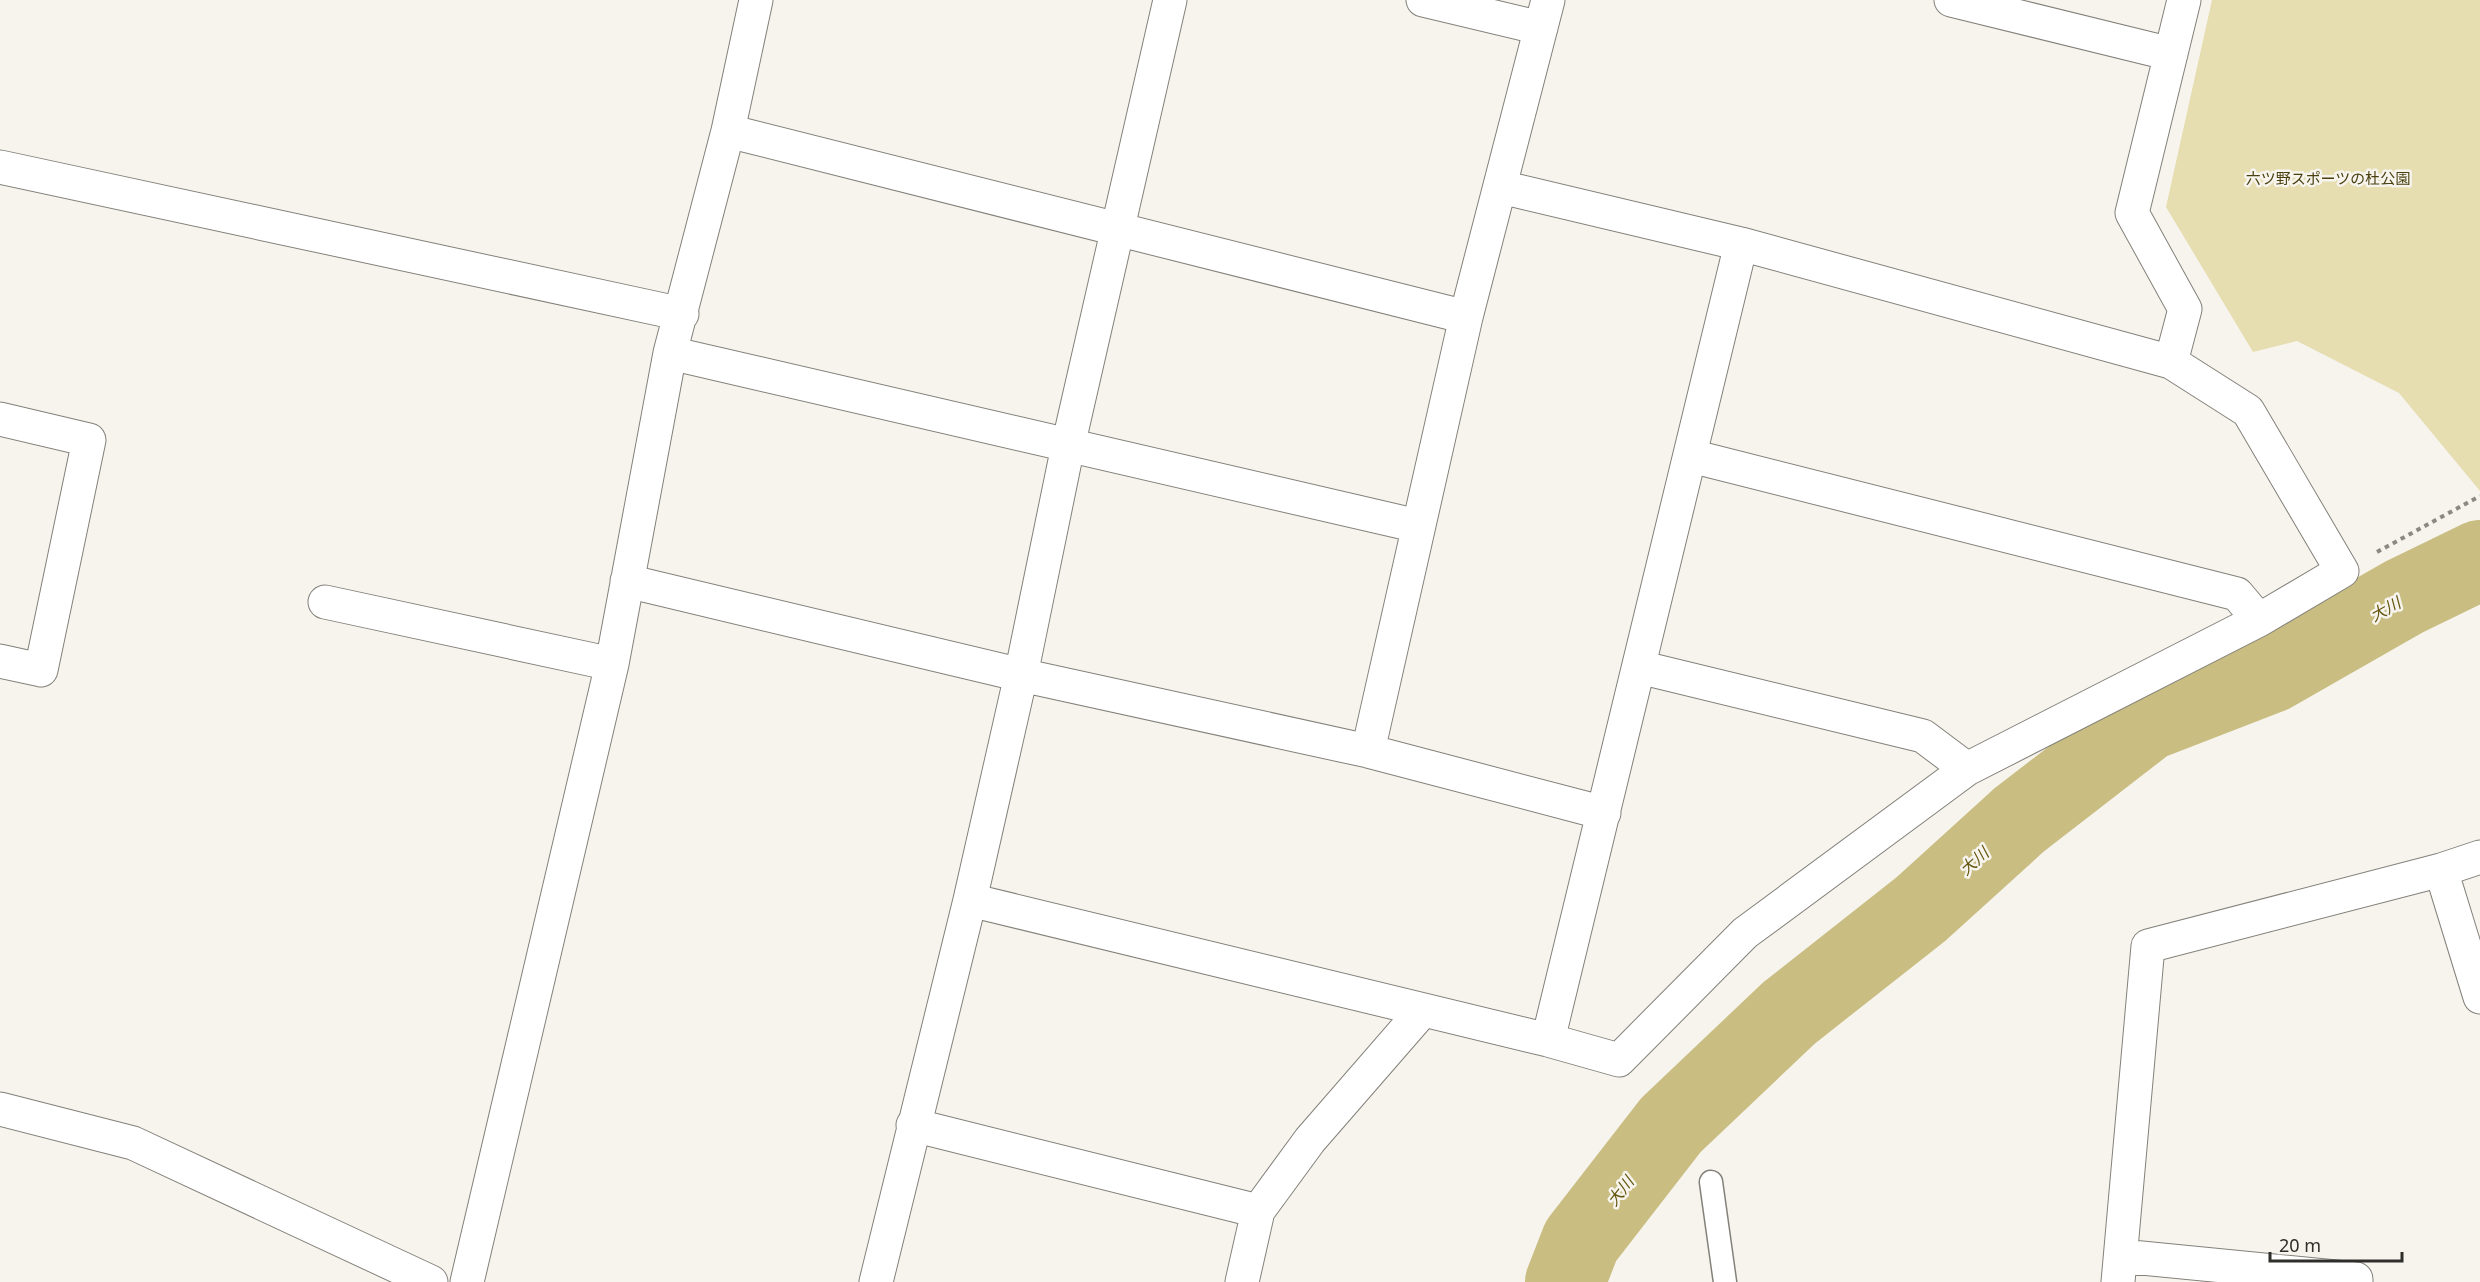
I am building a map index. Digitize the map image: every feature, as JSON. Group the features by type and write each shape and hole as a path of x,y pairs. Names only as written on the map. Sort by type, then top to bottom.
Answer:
{"street":[{"path":"467,1282 612,664 670,353 729,131 756,0"},
{"path":"876,1282 970,900 1021,675 1068,446 1170,0"},
{"path":"1368,751 1466,317 1545,14 1423,0"},
{"path":"1951,0 2170,54"},
{"path":"2171,362 2185,309 2132,213 2184,0"},
{"path":"729,131 1466,317"},
{"path":"0,167 682,314"},
{"path":"970,900 1548,1040 1619,1060 1745,933 1967,769 2259,620 2342,571 2248,411 2171,362 1741,244 1501,187"},
{"path":"1548,1040 1741,244"},
{"path":"670,353 1418,526"},
{"path":"0,419 89,440 41,670 0,661"},
{"path":"1691,456 2237,594 2259,620"},
{"path":"627,581 1021,675 1368,751 1604,813"},
{"path":"325,602 612,664"},
{"path":"1639,667 1923,736 1967,769"},
{"path":"2356,1282 2356,1279 2120,1269 2148,946 2441,870 2480,857"},
{"path":"2441,870 2480,997"},
{"path":"1242,1282 1258,1211 1310,1140 1423,1010"},
{"path":"0,1109 133,1143 431,1282"},
{"path":"913,1125 1258,1211"}],"lane":[{"path":"1711,1182 1725,1282"}],"path":[{"path":"2342,571 2480,496"}],"green space":[{"name":"六ツ野スポーツの杜公園","path":"2212,0 2480,0 2480,491 2399,393 2297,341 2253,352 2166,207"}],"waterway":[{"name":"大川","path":"1565,1282 1581,1241 1671,1125 1789,1013 1921,909 2019,820 2147,721 2271,673 2404,597 2480,560"}]}
